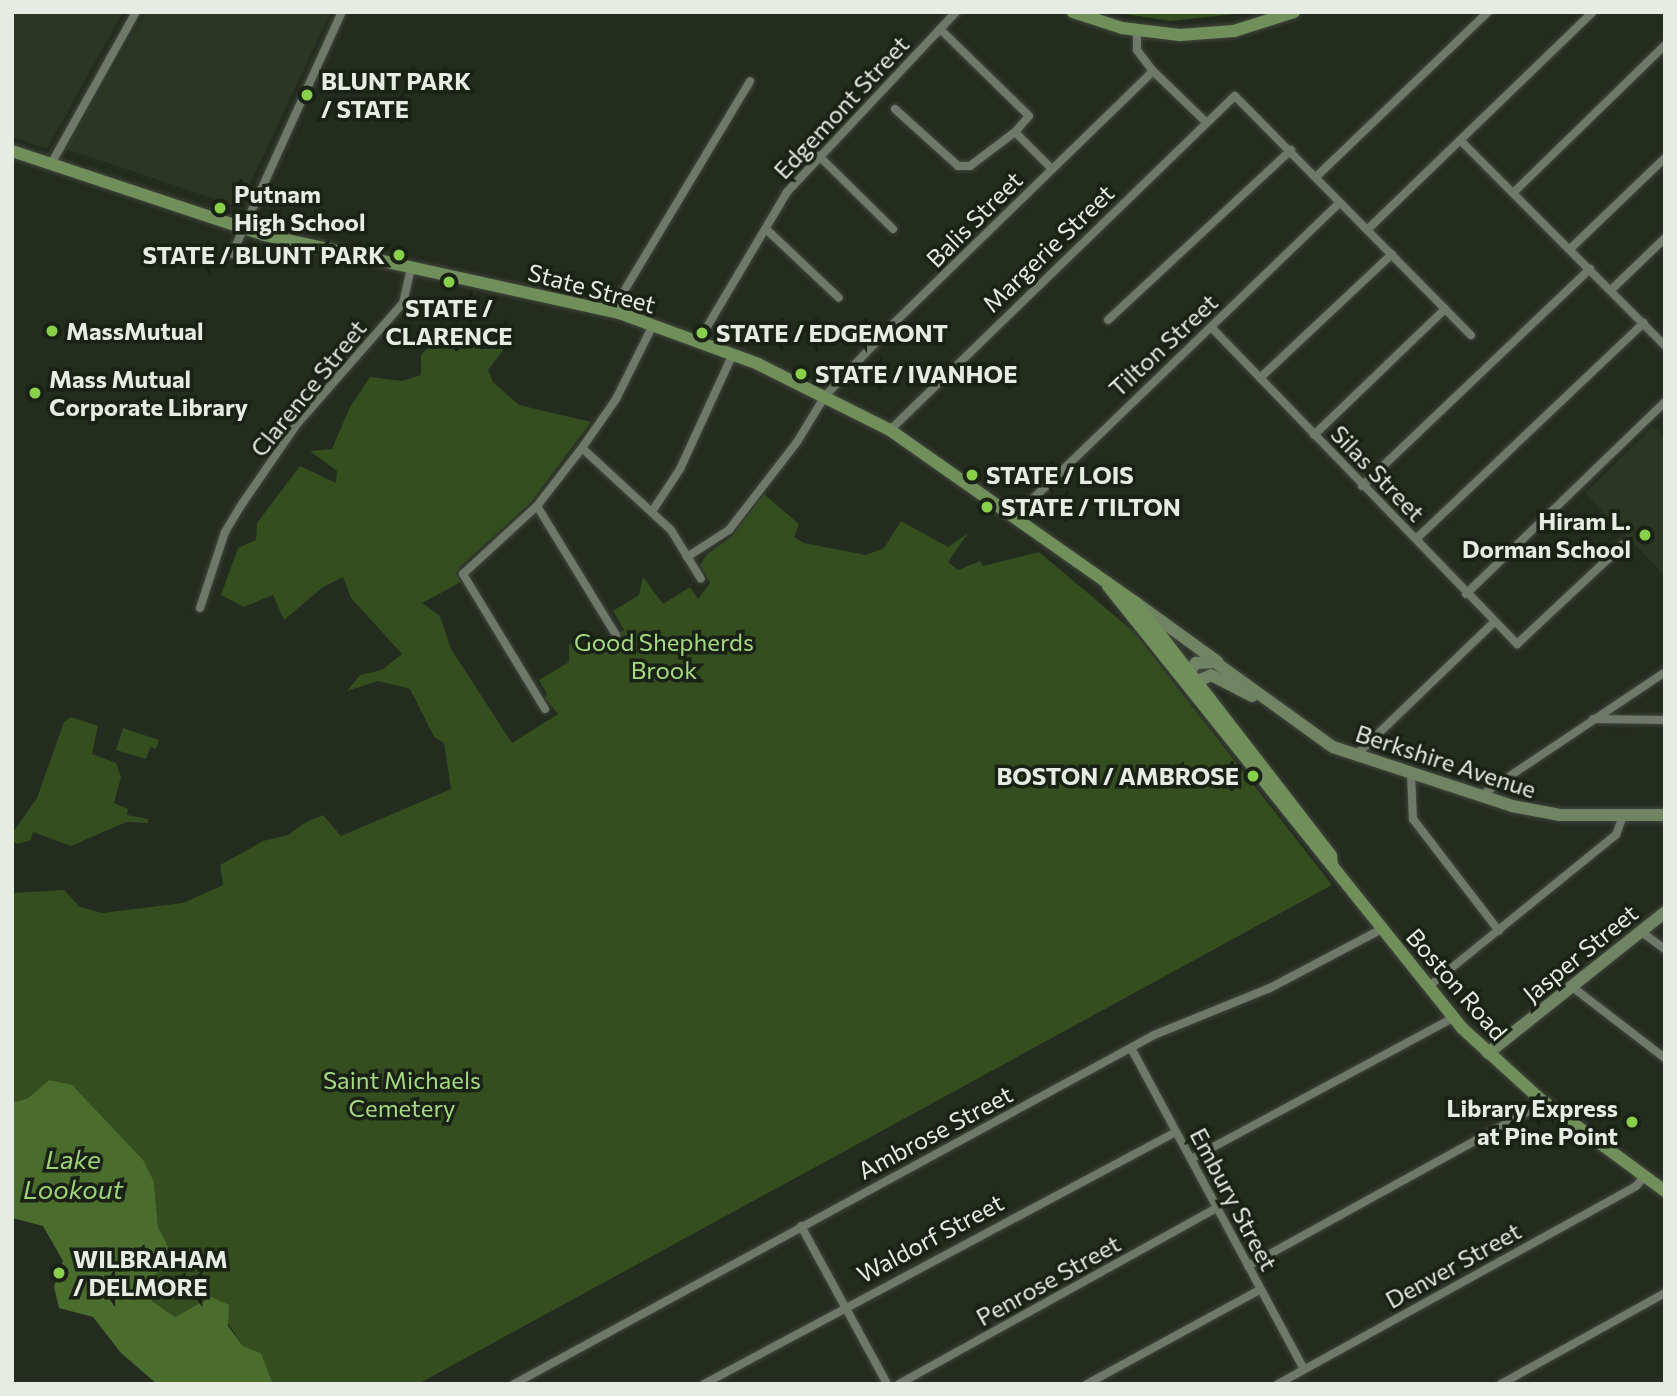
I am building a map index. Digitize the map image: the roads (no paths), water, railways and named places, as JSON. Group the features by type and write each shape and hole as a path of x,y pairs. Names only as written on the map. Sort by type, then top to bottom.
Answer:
{"main road":[{"path":"1073,12 1137,31 1221,33 1294,12"},
{"name":"State Street","path":"12,151 242,229 612,311 733,354 825,396 890,430 1108,586 1135,602 1189,678"},
{"name":"State Street","path":"1108,586 1189,678"},
{"name":"Berkshire Avenue","path":"1135,602 1323,741 1356,755 1480,796 1542,813 1665,816"},
{"path":"1189,678 1202,661 1224,666"},
{"name":"Berkshire Avenue","path":"1189,678 1211,674 1271,704"},
{"name":"Boston Road","path":"1189,678 1324,861 1332,865 1453,1018 1540,1098 1665,1191"},
{"name":"Jasper Street","path":"1488,1053 1665,912"}],"street":[{"path":"51,164 136,12"},
{"path":"232,254 342,12"},
{"name":"Edgemont Street","path":"698,342 787,192 956,12"},
{"path":"1317,176 1488,12"},
{"path":"1367,229 1594,12"},
{"path":"895,109 950,162 970,166 1015,132 1029,116 940,29"},
{"path":"1137,31 1137,50 1153,71 1206,122"},
{"path":"1513,193 1665,46"},
{"name":"Balis Street","path":"687,557 729,530 797,442 825,396 1153,71"},
{"path":"612,311 750,81"},
{"name":"Margerie Street","path":"890,430 1235,96 1291,150"},
{"path":"1015,132 1052,169"},
{"path":"1461,141 1664,343"},
{"path":"1108,320 1291,150 1471,335"},
{"path":"819,156 892,229"},
{"path":"1570,249 1665,158"},
{"name":"Tilton Street","path":"1014,517 1339,202"},
{"path":"766,229 839,298"},
{"path":"1611,290 1665,238"},
{"path":"1260,378 1392,254"},
{"name":"Clarence Street","path":"200,608 225,532 242,504 297,424 403,303 411,268"},
{"path":"1362,486 1590,269"},
{"path":"1314,435 1445,309"},
{"path":"1416,539 1644,323"},
{"path":"545,709 463,574 537,506 582,448 615,399 653,326"},
{"name":"Silas Street","path":"1211,327 1517,645 1626,542"},
{"path":"653,510 680,469 733,354"},
{"path":"1466,594 1665,402"},
{"path":"582,448 653,510 701,579"},
{"path":"537,506 615,635"},
{"path":"1356,755 1493,623"},
{"path":"1480,796 1665,672"},
{"path":"1593,719 1665,720"},
{"path":"1411,774 1413,819 1499,931"},
{"path":"1428,987 1616,835 1623,816"},
{"name":"Ambrose Street","path":"514,1384 1131,1048 1270,988 1382,929"},
{"path":"1640,932 1665,949"},
{"path":"1571,986 1665,1058"},
{"path":"1191,1160 1453,1018"},
{"name":"Embury Street","path":"1131,1048 1215,1209 1304,1369"},
{"path":"1248,1266 1531,1110 1540,1098"},
{"name":"Waldorf Street","path":"704,1384 847,1305 1176,1132"},
{"name":"Denver Street","path":"1278,1384 1624,1192 1645,1176"},
{"name":"Penrose Street","path":"899,1384 1215,1209"},
{"path":"801,1226 847,1305 887,1384"},
{"path":"1087,1384 1261,1289"},
{"path":"1501,1384 1665,1293"}],"water":[{"name":"Lake Lookout","path":"49,1080 72,1085 143,1160 154,1182 158,1227 169,1248 167,1262 147,1284 152,1301 175,1317 211,1297 229,1305 228,1326 243,1346 261,1353 273,1384 157,1384 121,1353 93,1317 59,1308 54,1287 63,1261 43,1226 12,1218 12,1098 16,1102 28,1098"}],"place":[{"name":"BLUNT PARK / STATE","path":"307,95"},
{"name":"Putnam High School","path":"220,208"},
{"name":"STATE / BLUNT PARK","path":"399,255"},
{"name":"STATE / CLARENCE","path":"449,282"},
{"name":"MassMutual","path":"52,331"},
{"name":"STATE / EDGEMONT","path":"702,333"},
{"name":"STATE / IVANHOE","path":"801,374"},
{"name":"Mass Mutual Corporate Library","path":"35,393"},
{"name":"STATE / LOIS","path":"972,475"},
{"name":"STATE / TILTON","path":"987,507"},
{"name":"Hiram L. Dorman School","path":"1645,535"},
{"name":"BOSTON / AMBROSE","path":"1253,776"},
{"name":"Library Express at Pine Point","path":"1632,1122"},
{"name":"WILBRAHAM / DELMORE","path":"59,1273"}],"park label":[{"name":"Good Shepherds Brook","path":"664,656"},
{"name":"Saint Michaels Cemetery","path":"402,1094"}]}
